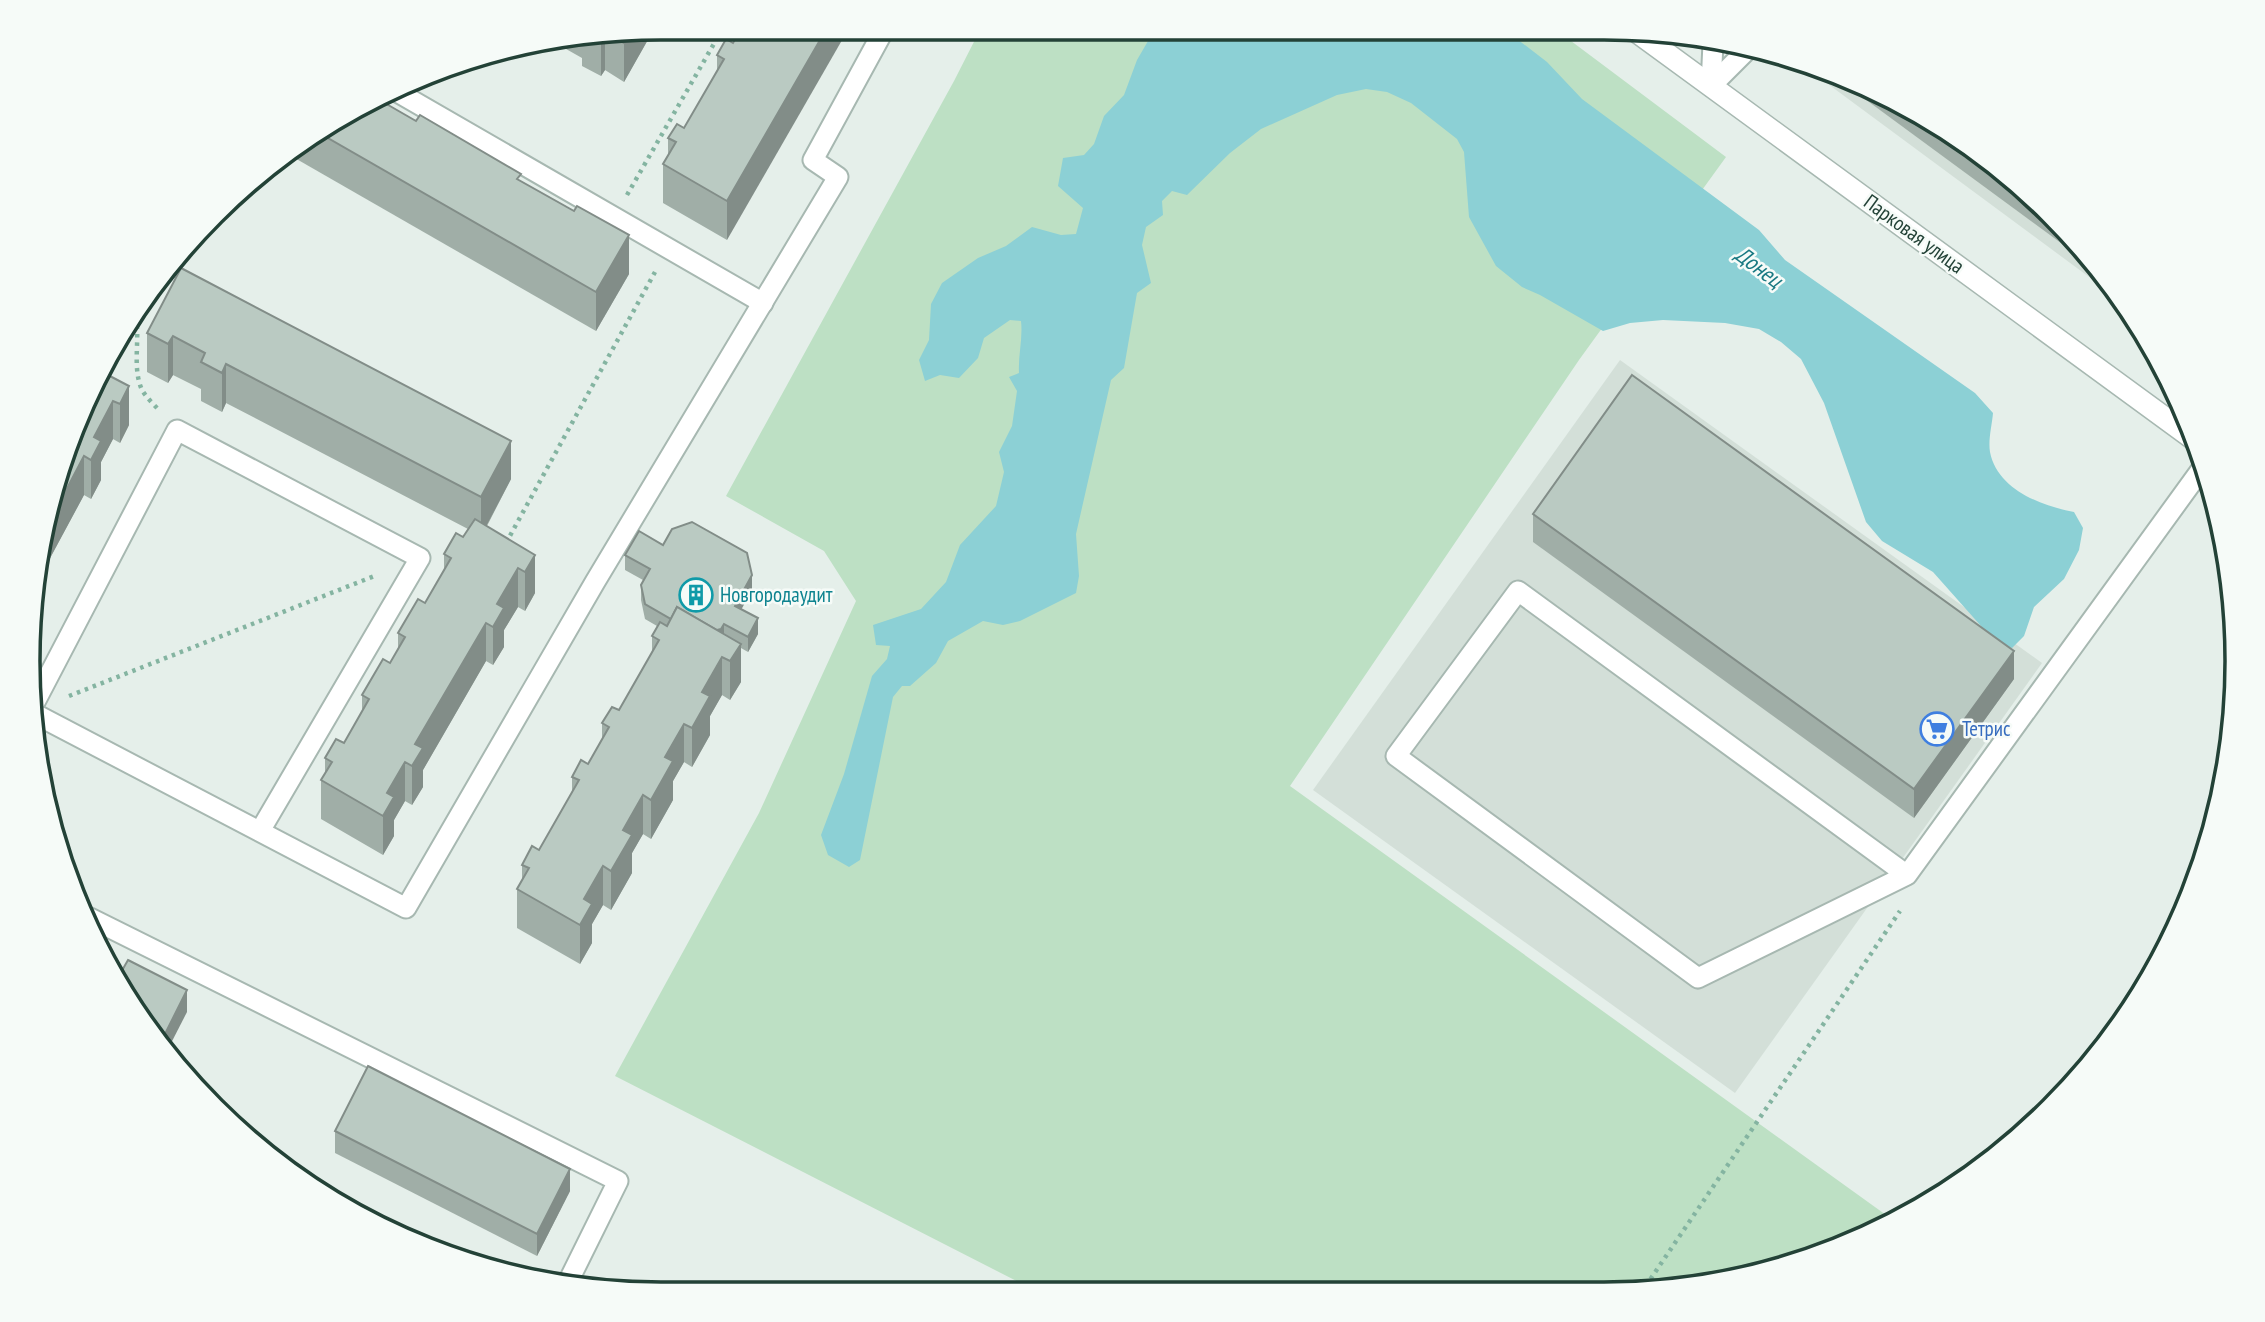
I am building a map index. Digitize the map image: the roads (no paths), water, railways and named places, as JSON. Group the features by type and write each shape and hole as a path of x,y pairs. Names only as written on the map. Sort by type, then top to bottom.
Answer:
{"street":[{"name":"Парковая улица","path":"1652,43 2179,428"}],"lane":[{"path":"44,718 405,908 595,582 838,177 813,160 878,40"},
{"path":"1711,86 1713,50"},
{"path":"1711,86 1741,56"},
{"path":"404,96 763,303"},
{"path":"41,690 177,430 420,558 260,831"},
{"path":"1906,875 1518,591 1396,756 1698,978 1906,875 2197,476"},
{"path":"99,924 618,1181 572,1275"}],"water":[{"name":"Донец","path":"1149,40 1518,40 1547,62 1582,99 1759,230 1785,260 1975,393 1993,413 1990,452 2001,476 2022,494 2074,512 2083,528 2079,550 2064,579 2034,607 2024,636 2012,648 1997,644 1933,572 1882,541 1866,522 1824,403 1801,359 1781,342 1759,329 1725,323 1663,320 1630,323 1603,331 1522,287 1496,266 1469,217 1464,152 1457,139 1411,103 1387,92 1366,89 1337,95 1261,129 1230,153 1187,195 1172,191 1162,201 1163,215 1146,227 1142,245 1151,283 1137,293 1124,368 1111,380 1076,534 1079,576 1076,593 1020,621 1003,625 983,621 948,641 936,663 910,686 902,686 893,697 860,860 849,867 828,855 821,835 844,774 872,676 887,659 890,646 876,645 873,625 921,609 946,582 960,545 996,506 1004,472 999,452 1012,426 1017,391 1009,377 1019,373 1021,321 1010,320 984,338 978,358 959,378 940,375 925,381 919,360 929,340 931,304 942,283 978,258 1006,246 1032,227 1061,235 1076,234 1083,208 1058,186 1063,158 1084,155 1094,144 1104,116 1124,95 1137,60"}],"place":[{"name":"Новгородаудит","path":"696,595"},
{"name":"Тетрис","path":"1937,729"}]}
